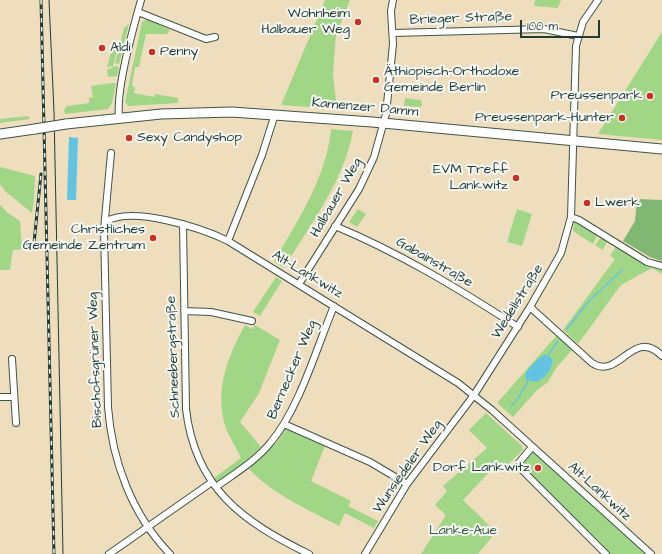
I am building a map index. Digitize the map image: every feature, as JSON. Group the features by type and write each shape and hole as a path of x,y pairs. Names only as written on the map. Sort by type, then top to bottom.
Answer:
{"main road":[{"name":"Kamenzer Damm","path":"0,134 119,117 193,112 275,114 662,149"}],"street":[{"path":"119,117 119,99 141,0"},
{"name":"Halbauer Weg","path":"299,284 368,172 384,123 391,64 393,33 391,11 393,0"},
{"name":"Wedellstraße","path":"474,396 518,327 561,253 571,217 572,142 576,50 578,36 588,13 598,0"},
{"path":"138,12 206,39 216,37"},
{"name":"Brieger Straße","path":"393,33 544,29 578,36"},
{"path":"228,241 262,155 275,114"},
{"path":"105,222 111,153"},
{"name":"Alt-Lankwitz","path":"105,222 116,217 137,217 183,224 204,230 228,241 299,284 443,373 474,396 651,554"},
{"path":"571,217 579,220 647,262 662,266"},
{"name":"Bischofsgrüner Weg","path":"105,222 105,283 110,431 114,451 126,486 148,527 170,554"},
{"name":"Schneebergstraße","path":"183,224 187,416 198,455 214,484 232,506 253,523 274,536 309,554"},
{"name":"Gabainstraße","path":"335,226 394,252 518,327"},
{"name":"Bernecker Weg","path":"109,554 148,527 256,458 270,443 284,424 297,397 334,306"},
{"path":"530,307 592,364 598,367 612,365 640,347 652,348 662,356"},
{"path":"184,311 211,312 252,321"},
{"path":"12,359 13,397 16,423"},
{"name":"Wunsiedeler Weg","path":"365,554 407,484 474,396"},
{"path":"0,397 13,397"},
{"path":"284,424 370,462 407,484"},
{"path":"532,447 517,465 606,554"}],"green space":[{"path":"325,0 350,0 336,35 333,74 337,109 281,105"},
{"path":"535,0 561,0 558,8 534,6"},
{"path":"147,19 170,30 167,34 146,34 139,67 135,67 132,86 135,87 134,93 154,97 155,94 178,98 178,103 128,106 125,102 142,22"},
{"path":"129,24 119,64 115,63 124,28"},
{"path":"662,32 662,140 598,134"},
{"path":"113,44 118,46 113,66 107,67"},
{"path":"115,66 119,67 117,76 108,77 107,70"},
{"path":"116,83 112,103 108,109 65,114 64,110 67,106 89,103 89,98 93,97 91,86"},
{"path":"405,98 421,100 422,107 404,106"},
{"path":"28,116 30,119 0,123 0,119"},
{"path":"331,129 353,131 349,149 325,202 284,268 274,262 310,198 317,182 328,147"},
{"path":"0,167 35,176 32,213 6,192 0,184"},
{"path":"637,199 662,200 662,261 650,257 623,241 635,221"},
{"path":"0,205 8,213 20,221 22,249 13,250 10,270 0,270"},
{"path":"358,209 366,214 357,227 349,222"},
{"path":"517,209 532,214 522,246 507,242"},
{"path":"578,222 598,234 593,244 573,231 574,223"},
{"path":"602,236 608,240 603,250 595,245"},
{"path":"617,245 662,269 662,274 652,268 621,285 578,344 563,330 615,259 610,256"},
{"path":"276,277 282,281 260,316 253,312"},
{"path":"245,325 252,329 255,325 280,340 259,393 240,422 261,447 244,463 217,482 214,478 241,458 227,431 221,403 224,376 228,363 238,337"},
{"path":"557,335 572,350 556,368 548,382 538,389 513,417 497,403"},
{"name":"Lanke-Aue","path":"486,413 522,446 523,450 505,467 499,462 463,500 496,532 478,554 421,554 446,515 435,505 447,491 443,486 487,448 469,430"},
{"path":"286,429 325,446 311,481 351,501 348,506 378,521 374,528 345,513 339,526 280,494 249,469 277,442"},
{"path":"531,451 533,451 646,554 609,554 603,545 525,470 523,463"}],"water":[{"path":"69,137 78,138 76,200 67,200"},
{"path":"546,355 553,359 550,370 545,376 539,381 535,382 525,379 526,372 532,365 539,358"}],"waterway":[{"path":"567,329 588,302 622,270"},
{"path":"548,355 558,341"},
{"path":"511,406 516,402 528,381"}],"tram line":[{"path":"49,0 54,112 63,554"}],"railway":[{"path":"41,0 54,554"},
{"path":"34,243 41,174"}],"place":[{"name":"Wohnheim Halbauer Weg","path":"358,22"},
{"name":"Aldi","path":"102,48"},
{"name":"Penny","path":"152,52"},
{"name":"Äthiopisch-Orthodoxe Gemeinde Berlin","path":"376,80"},
{"name":"Preussenpark","path":"650,96"},
{"name":"Preussenpark-Hunter","path":"622,118"},
{"name":"Sexy Candyshop","path":"129,138"},
{"name":"EVM Treff Lankwitz","path":"516,178"},
{"name":"Lwerk","path":"587,203"},
{"name":"Christliches Gemeinde Zentrum","path":"153,238"},
{"name":"Dorf Lankwitz","path":"538,468"}]}
